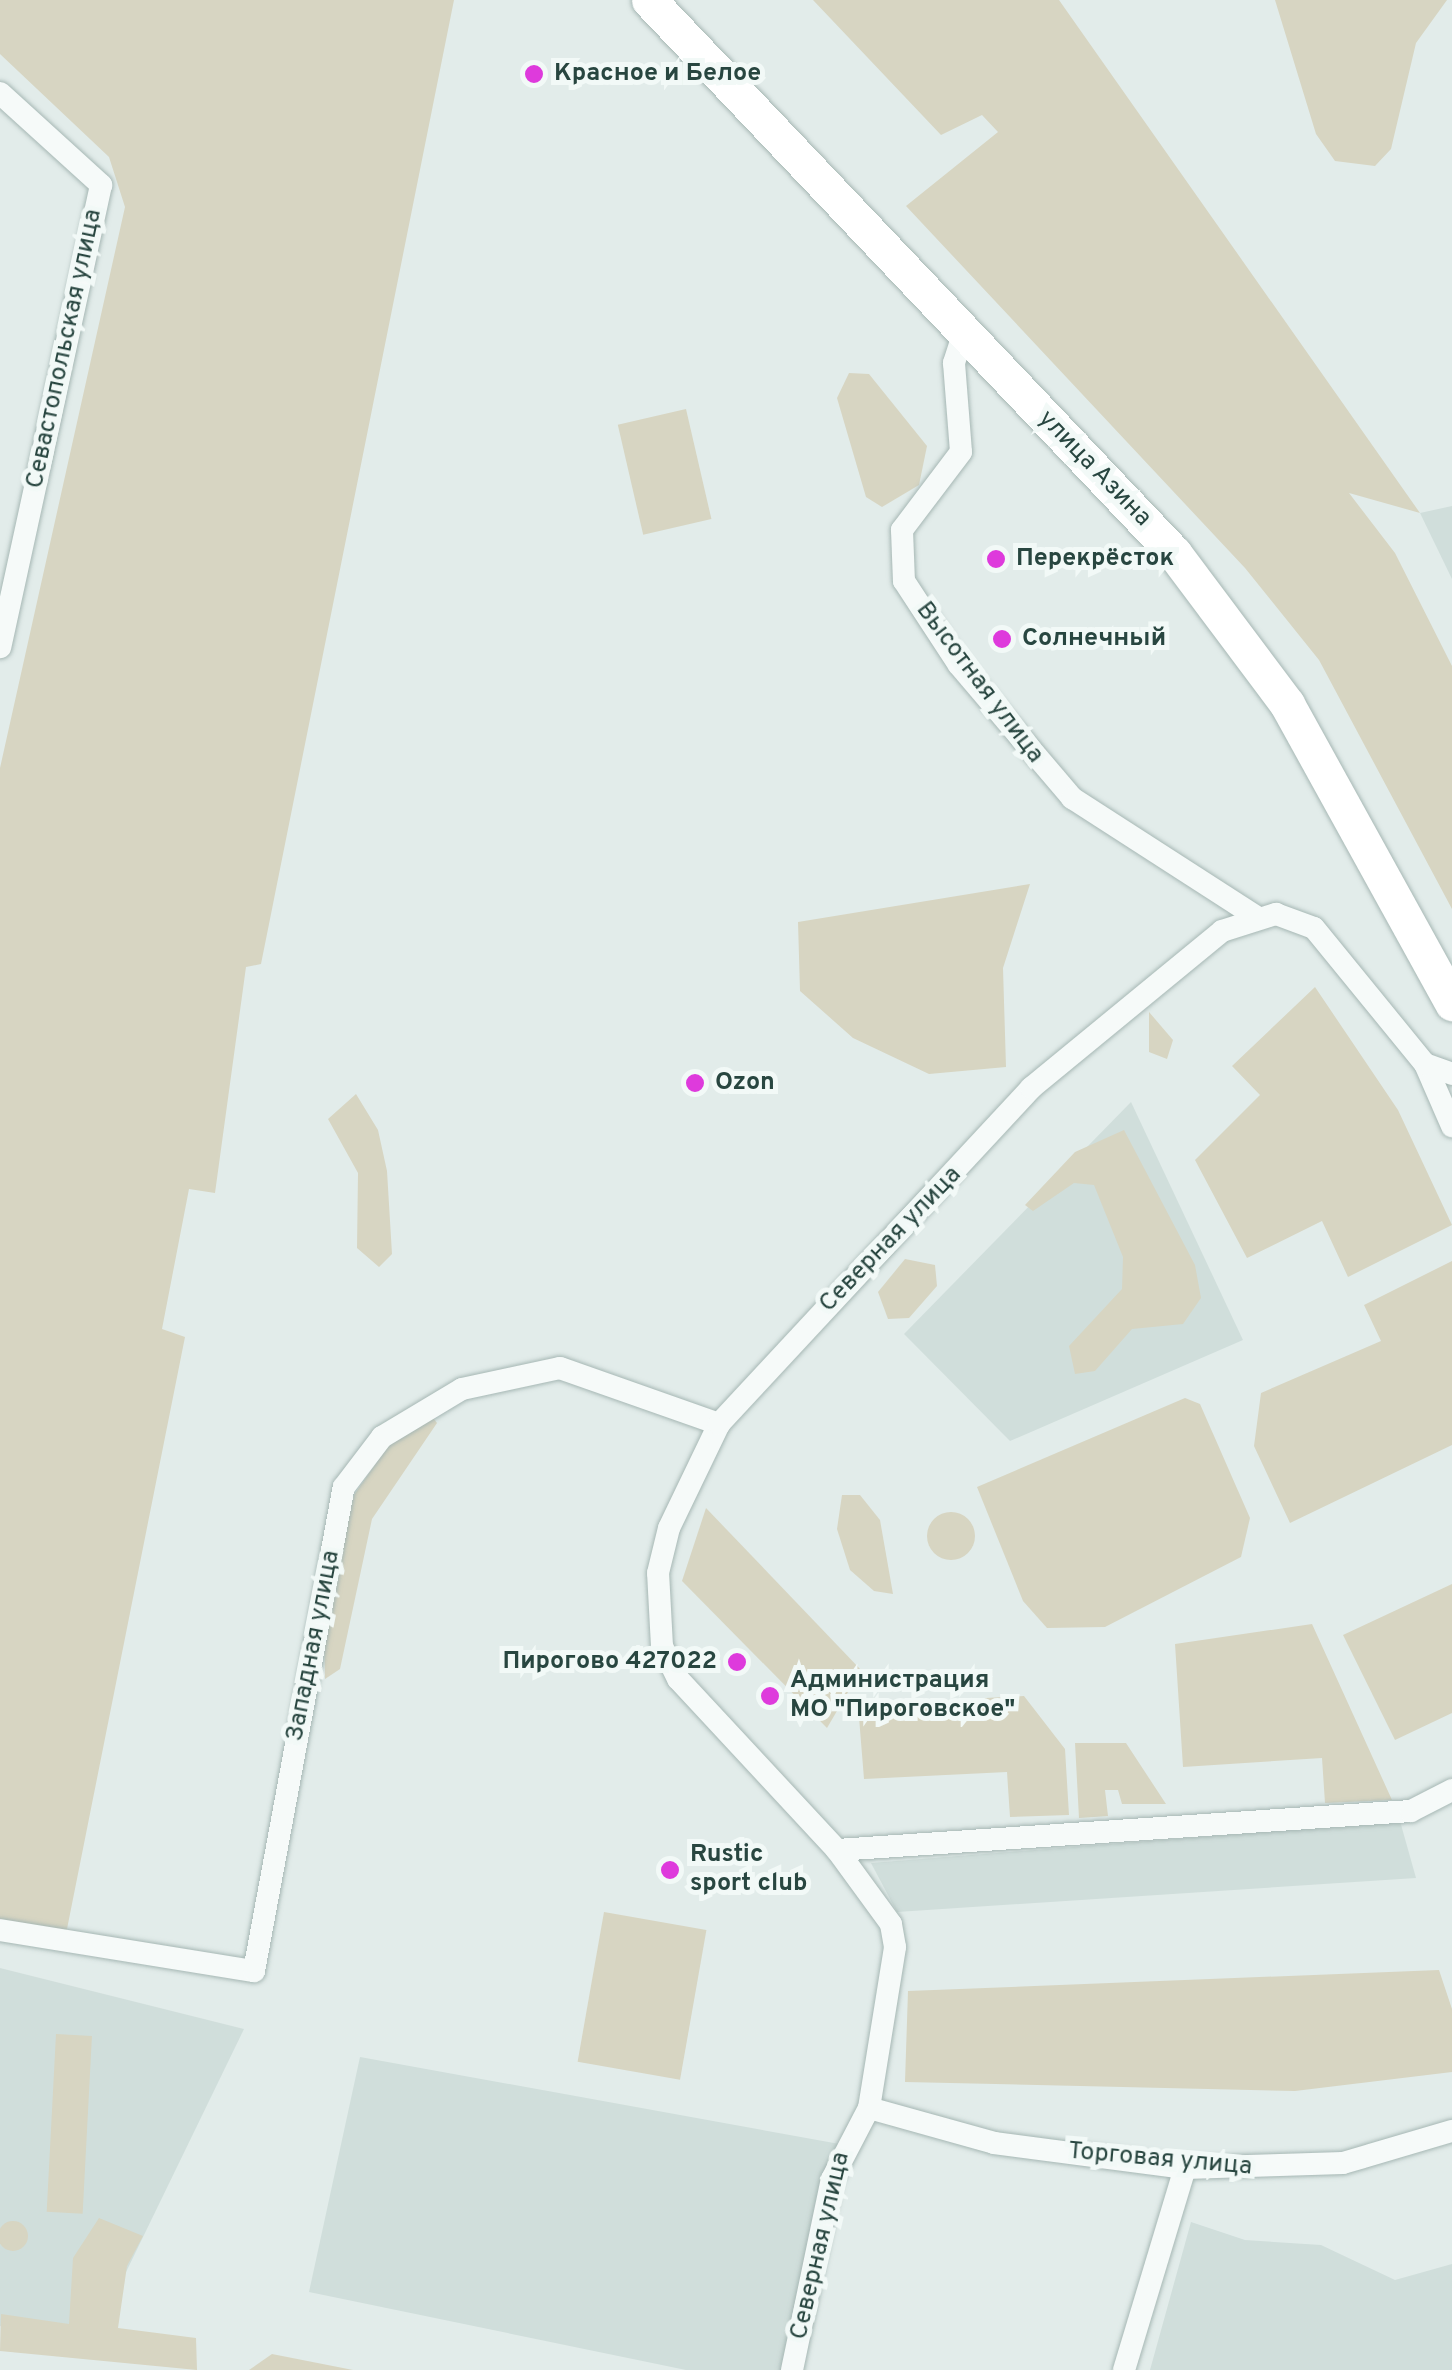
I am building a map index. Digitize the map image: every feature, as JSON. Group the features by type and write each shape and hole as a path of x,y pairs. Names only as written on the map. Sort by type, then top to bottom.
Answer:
{"main road":[{"name":"улица Азина","path":"649,0 959,347 1174,553 1287,704 1452,1003"}],"street":[{"name":"Севастопольская улица","path":"0,92 101,184 0,647"},
{"name":"Высотная улица","path":"959,347 961,452 902,530 904,581 959,665 1072,798 1255,916"},
{"path":"1255,916 1314,928 1425,1064 1452,1126"},
{"name":"Северная улица","path":"792,2370 832,2179 869,2108 895,1947 891,1924 837,1850 678,1679 662,1646 658,1573 669,1528 718,1424 1031,1088 1120,1007 1255,916"},
{"path":"1425,1064 1452,1074"},
{"name":"Западная улица","path":"0,1930 254,1971 344,1487 382,1436 462,1389 560,1368 718,1424"},
{"path":"837,1850 1411,1811 1452,1790"},
{"name":"Торговая улица","path":"869,2108 994,2143 1184,2168 1343,2163 1452,2131"},
{"path":"1124,2370 1184,2168"}],"shaded area":[{"path":"0,0 454,0 261,964 246,967 215,1193 189,1189 162,1329 185,1337 66,1934 0,1921 0,768 125,207 109,157 0,54"},
{"path":"813,0 1059,0 1420,513 1349,493 1395,553 1452,666 1452,909 1319,660 1245,568 906,206 998,132 982,115 941,135"},
{"path":"1275,0 1447,0 1416,43 1391,149 1375,166 1335,161 1316,134"},
{"path":"849,373 869,374 927,446 919,485 882,507 866,497 837,398"},
{"path":"686,409 711,519 643,535 618,425"},
{"path":"1452,506 1452,579 1420,513"},
{"path":"1030,884 1003,968 1006,1067 929,1074 853,1038 800,991 798,922"},
{"path":"1315,987 1398,1110 1452,1225 1348,1277 1322,1221 1247,1258 1195,1160 1260,1095 1232,1066"},
{"path":"1149,1012 1173,1040 1167,1059 1149,1052"},
{"path":"356,1094 378,1130 387,1171 392,1254 379,1267 357,1248 358,1173 328,1119"},
{"path":"1131,1102 1243,1340 1010,1441 904,1334"},
{"path":"1124,1130 1195,1265 1201,1298 1183,1324 1132,1329 1095,1371 1075,1374 1069,1346 1122,1289 1123,1257 1094,1185 1074,1183 1033,1211 1025,1205 1075,1152"},
{"path":"905,1259 935,1265 937,1286 909,1318 888,1319 878,1292"},
{"path":"1452,1261 1452,1445 1290,1523 1254,1446 1261,1393 1381,1341 1364,1305"},
{"path":"1185,1398 1200,1404 1250,1518 1241,1557 1105,1627 1047,1628 1023,1601 977,1487"},
{"path":"431,1415 437,1423 372,1519 340,1669 325,1679 324,1630 354,1495 402,1426"},
{"path":"842,1495 860,1495 880,1520 893,1594 874,1591 850,1570 837,1529"},
{"path":"706,1508 861,1670 827,1728 682,1581"},
{"path":"951,1512 968,1519 975,1536 968,1553 951,1560 934,1553 927,1536 934,1519"},
{"path":"1452,1584 1452,1713 1395,1740 1343,1635"},
{"path":"1312,1624 1392,1800 1325,1803 1322,1758 1183,1767 1175,1644"},
{"path":"1024,1696 1065,1749 1069,1815 1010,1817 1007,1772 864,1779 858,1705"},
{"path":"1075,1743 1126,1743 1166,1804 1122,1804 1118,1790 1105,1790 1108,1816 1079,1818"},
{"path":"1400,1821 1416,1878 897,1912 871,1863"},
{"path":"604,1912 706,1930 680,2080 578,2062"},
{"path":"0,1968 244,2029 94,2338 0,2326"},
{"path":"1439,1970 1452,2009 1452,2072 1295,2091 905,2082 908,1991"},
{"path":"56,2034 92,2036 83,2214 47,2212"},
{"path":"360,2057 845,2145 791,2370 686,2370 309,2292"},
{"path":"99,2218 143,2236 127,2266 118,2328 196,2338 197,2370 0,2351 1,2314 69,2324 73,2258"},
{"path":"13,2221 23,2226 28,2236 23,2246 13,2251 3,2246 -2,2236 3,2226"},
{"path":"1191,2222 1245,2240 1321,2245 1395,2280 1452,2264 1452,2370 1150,2370"},
{"path":"272,2354 353,2370 249,2370"}],"place":[{"name":"Красное и Белое","path":"534,74"},
{"name":"Перекрёсток","path":"996,559"},
{"name":"Солнечный","path":"1002,639"},
{"name":"Ozon","path":"695,1083"},
{"name":"Пирогово 427022","path":"737,1662"},
{"name":"Администрация МО \"Пироговское\"","path":"770,1696"},
{"name":"Rustic sport club","path":"670,1870"}]}
